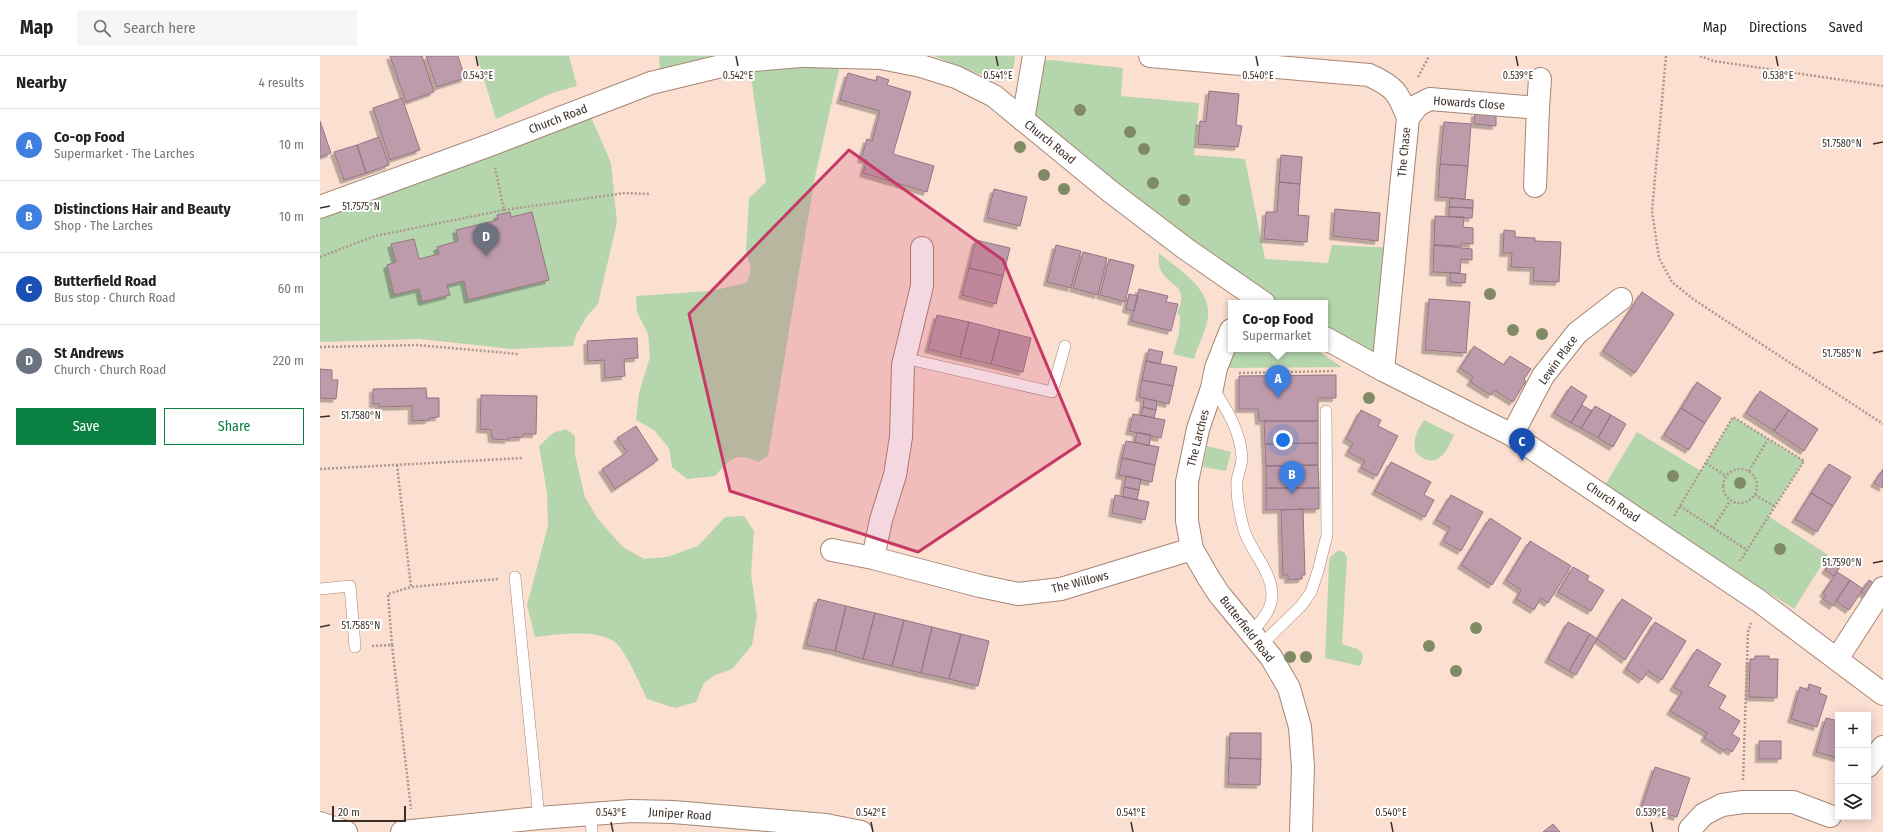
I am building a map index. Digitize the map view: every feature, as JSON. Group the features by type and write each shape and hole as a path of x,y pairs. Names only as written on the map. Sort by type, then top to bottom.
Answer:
{"street":[{"name":"Church Road","path":"320,207 490,145 651,83 750,58 801,56"},
{"name":"Church Road","path":"806,56 881,58 921,66 956,78 994,96 1167,235 1253,300"},
{"path":"1023,120 1034,56"},
{"name":"The Chase","path":"1150,56 1369,76 1385,83 1400,95 1408,118 1383,370"},
{"path":"1535,186 1540,79"},
{"name":"Howards Close","path":"1408,118 1418,105 1430,99 1538,108"},
{"path":"873,558 881,520 895,475 901,437 904,358 922,286 922,248"},
{"name":"Lewin Place","path":"1512,435 1543,376 1576,333 1621,299"},
{"name":"The Larches","path":"1192,549 1187,521 1187,482 1198,428 1228,339"},
{"name":"Church Road","path":"1328,340 1383,370 1512,435 1759,601 1883,694"},
{"name":"The Willows","path":"832,550 873,558 980,586 1018,594 1061,589 1192,549"},
{"name":"Butterfield Road","path":"1192,549 1219,594 1256,639 1289,688 1300,726 1303,767 1302,832"},
{"path":"1837,659 1883,588"},
{"path":"1871,762 1883,747"},
{"path":"1690,832 1690,829 1704,814 1722,805 1743,802 1793,802 1833,818"},
{"name":"Juniper Road","path":"408,831 539,818 591,823 631,811 673,812 785,827 826,825 861,832"},
{"path":"320,823 346,832"}],"lane":[{"path":"904,358 1052,392 1065,346"},
{"path":"1214,380 1239,438 1242,459 1237,481 1238,504 1244,530 1268,577 1272,594 1268,612 1256,639"},
{"path":"1256,639 1301,606 1311,592 1318,571 1327,535 1326,411"},
{"path":"515,577 539,818"},
{"path":"320,589 350,586 355,647"}],"path":[{"path":"1666,56 1652,212 1659,258 1672,282 1693,299 1883,424"},
{"path":"1700,56 1714,61 1883,86"},
{"path":"490,145 504,210"},
{"path":"320,257 375,236 504,210 625,193 650,194"},
{"path":"320,347 417,345 518,354"},
{"path":"1214,380 1344,371 1363,359"},
{"path":"1662,536 1733,417 1804,461 1728,580"},
{"path":"1749,471 1768,439"},
{"path":"320,470 523,458"},
{"path":"1706,463 1726,476"},
{"path":"397,465 411,587"},
{"path":"1741,469 1749,471 1756,478 1757,485 1755,495 1746,503 1740,504 1730,501 1724,492 1723,481 1726,476 1736,470 1741,469"},
{"path":"1755,495 1774,506"},
{"path":"1713,528 1730,501"},
{"path":"1680,506 1747,550"},
{"path":"408,831 388,594 411,587 515,577"},
{"path":"1743,802 1748,632 1759,601"},
{"path":"355,647 392,645"}],"highlighted area":[{"path":"849,150 1003,260 1080,444 918,552 730,491 689,314"}],"green space":[{"path":"477,56 569,56 577,86 552,93 496,119"},
{"path":"659,56 725,56 660,71"},
{"path":"934,56 1015,56 1012,72 1007,78 999,82"},
{"path":"1051,60 1123,68 1121,96 1199,103 1194,155 1245,159 1265,259 1328,263 1332,245 1395,248 1383,370 1328,339 1328,300 1261,300 1023,120 1042,61"},
{"path":"793,65 840,65 815,177 768,456 758,462 744,457 734,458 729,461 715,476 687,479 672,467 669,448 654,430 636,420 639,393 650,357 648,334 637,312 636,296 710,291 747,283 751,269 746,251 749,198 766,182 750,69"},
{"path":"591,117 611,163 617,222 598,304 587,316 576,335 573,346 513,349 420,339 320,342 320,219"},
{"path":"1159,253 1192,280 1205,297 1208,307 1208,317 1204,333 1194,359 1173,354 1179,333 1180,316 1177,313 1181,302 1181,294 1162,272 1159,264"},
{"path":"1233,352 1320,352 1342,367 1229,368"},
{"path":"1733,417 1804,461 1768,516 1828,555 1794,609 1604,487 1637,432 1701,471"},
{"path":"1424,420 1454,435 1448,448 1440,458 1435,460 1423,458 1416,453 1415,439"},
{"path":"566,429 575,436 575,455 585,497 598,519 623,547 644,559 667,557 698,546 725,517 744,516 754,531 751,574 757,616 752,645 732,669 715,675 704,683 696,702 675,708 647,699 620,647 608,638 588,634 566,634 535,637 527,605 548,526 547,493 539,446 553,433"},
{"path":"1207,446 1231,452 1226,471 1203,467"},
{"path":"1339,550 1345,553 1347,558 1342,644 1356,648 1362,652 1363,656 1360,666 1325,658 1329,564 1330,557"}],"building":[{"path":"390,56 422,56 434,92 406,102"},
{"path":"426,56 458,56 465,78 437,87"},
{"path":"848,73 876,81 877,76 889,80 887,85 911,92 893,154 934,166 927,192 863,173 867,160 861,159 867,139 872,141 880,111 840,100"},
{"path":"1209,91 1239,94 1236,125 1242,126 1238,147 1198,144 1200,121 1206,122"},
{"path":"402,98 420,150 390,160 373,108"},
{"path":"1475,113 1496,115 1496,126 1474,124"},
{"path":"320,121 331,153 320,157"},
{"path":"1444,122 1471,124 1468,166 1440,164"},
{"path":"379,137 389,165 366,173 357,145"},
{"path":"357,145 366,173 344,180 334,152"},
{"path":"1281,155 1302,157 1300,184 1279,182"},
{"path":"1440,164 1468,166 1465,199 1438,197"},
{"path":"1279,182 1300,184 1298,215 1309,216 1307,242 1264,239 1266,212 1277,212"},
{"path":"994,189 1027,197 1020,226 987,218"},
{"path":"1450,198 1473,200 1473,208 1449,207"},
{"path":"1449,207 1473,208 1472,218 1449,217"},
{"path":"1335,209 1380,213 1378,241 1333,236"},
{"path":"510,212 511,217 532,212 549,280 468,300 464,281 447,285 450,295 422,302 419,289 394,295 387,265 396,262 391,244 414,239 419,259 439,254 437,247 458,241 456,230 498,220 497,215"},
{"path":"1435,216 1464,217 1463,227 1473,228 1473,244 1462,243 1461,246 1434,245"},
{"path":"1504,230 1515,231 1515,237 1535,238 1535,241 1561,242 1559,282 1533,281 1534,268 1511,267 1512,253 1503,253"},
{"path":"976,240 1010,248 1003,276 969,268"},
{"path":"1056,245 1081,251 1071,288 1047,282"},
{"path":"1434,245 1472,249 1472,260 1461,259 1460,273 1433,272"},
{"path":"1083,252 1107,258 1098,295 1073,288"},
{"path":"1109,259 1134,265 1125,302 1100,295"},
{"path":"969,268 1003,276 996,304 962,295"},
{"path":"1450,273 1466,274 1465,283 1450,282"},
{"path":"1139,289 1168,296 1166,302 1178,304 1171,331 1131,321"},
{"path":"1642,292 1674,314 1635,373 1603,351"},
{"path":"1129,294 1138,296 1134,311 1126,309"},
{"path":"1429,299 1470,302 1466,353 1425,350"},
{"path":"937,315 969,322 960,357 928,349"},
{"path":"969,322 1000,330 991,364 960,357"},
{"path":"1000,330 1031,338 1023,372 991,364"},
{"path":"637,338 638,358 624,359 625,376 605,378 604,360 588,361 587,341"},
{"path":"1474,346 1504,365 1510,356 1531,369 1524,379 1526,381 1513,402 1494,390 1491,395 1470,382 1473,377 1460,368"},
{"path":"1149,349 1163,352 1160,364 1146,361"},
{"path":"1146,361 1177,367 1173,386 1142,380"},
{"path":"320,369 332,370 332,380 338,380 336,399 320,398"},
{"path":"1336,375 1336,398 1318,398 1318,421 1259,421 1258,409 1239,409 1239,376"},
{"path":"1142,380 1173,386 1169,404 1139,397"},
{"path":"1697,382 1721,398 1705,423 1681,408"},
{"path":"1571,386 1587,396 1571,423 1554,413"},
{"path":"426,388 427,398 439,398 439,417 429,418 429,420 412,421 412,406 379,407 379,404 373,404 373,389"},
{"path":"1760,391 1789,410 1774,431 1746,413"},
{"path":"481,395 537,396 536,434 523,434 523,437 508,438 508,440 492,439 491,430 480,429"},
{"path":"1144,398 1157,401 1156,410 1143,407"},
{"path":"1582,405 1592,411 1581,428 1571,423"},
{"path":"1595,406 1611,415 1598,438 1581,428"},
{"path":"1143,407 1156,410 1154,418 1141,415"},
{"path":"1681,408 1705,423 1689,450 1664,435"},
{"path":"1361,410 1381,420 1378,426 1398,436 1377,476 1361,468 1365,461 1348,452 1353,443 1346,439"},
{"path":"1789,410 1818,429 1804,451 1774,431"},
{"path":"1133,414 1165,420 1161,438 1129,431"},
{"path":"1611,415 1626,424 1613,447 1598,438"},
{"path":"1264,421 1318,421 1318,443 1265,444"},
{"path":"636,426 658,460 615,489 602,469 627,452 617,438"},
{"path":"1137,432 1151,435 1149,446 1135,442"},
{"path":"1126,441 1159,447 1155,465 1122,458"},
{"path":"1318,443 1318,465 1266,466 1265,444"},
{"path":"1122,458 1155,465 1152,482 1119,475"},
{"path":"1391,462 1431,482 1424,495 1434,500 1425,517 1375,491"},
{"path":"1829,464 1851,477 1833,506 1811,493"},
{"path":"1318,465 1319,488 1266,488 1266,466"},
{"path":"1883,469 1883,488 1874,483"},
{"path":"1126,476 1141,479 1139,490 1124,487"},
{"path":"1124,487 1139,490 1137,500 1123,497"},
{"path":"1266,488 1319,488 1319,509 1266,510"},
{"path":"1811,493 1833,506 1817,532 1795,519"},
{"path":"1115,495 1149,502 1145,520 1112,513"},
{"path":"1451,495 1483,512 1461,551 1443,541 1450,528 1436,520"},
{"path":"1303,509 1305,575 1302,575 1302,579 1288,580 1288,575 1283,575 1281,510"},
{"path":"1490,518 1521,538 1492,585 1461,565"},
{"path":"1530,541 1571,566 1548,603 1541,598 1534,610 1516,599 1521,590 1506,580"},
{"path":"1833,558 1842,564 1834,576 1825,570"},
{"path":"1573,567 1589,576 1587,580 1604,590 1591,611 1558,592"},
{"path":"1837,572 1850,580 1833,606 1823,599 1826,595 1823,593"},
{"path":"1850,580 1863,589 1849,610 1836,601"},
{"path":"1869,580 1878,586 1870,598 1861,592"},
{"path":"818,599 846,606 835,651 806,645"},
{"path":"1622,599 1652,618 1625,660 1597,639"},
{"path":"846,606 875,613 863,659 835,651"},
{"path":"875,613 904,620 892,666 863,659"},
{"path":"904,620 932,627 921,673 892,666"},
{"path":"1568,622 1590,634 1569,671 1548,659"},
{"path":"1655,622 1686,641 1662,680 1648,671 1642,680 1626,669"},
{"path":"932,627 961,634 949,679 921,673"},
{"path":"961,634 989,641 978,686 949,679"},
{"path":"1590,634 1597,639 1576,675 1569,671"},
{"path":"1697,649 1721,664 1708,686 1726,696 1719,708 1740,721 1732,734 1740,739 1732,752 1726,748 1724,751 1704,738 1707,733 1670,711 1682,692 1673,687"},
{"path":"1755,656 1769,656 1769,659 1778,659 1777,698 1749,697 1750,659 1755,659"},
{"path":"1809,684 1821,688 1819,693 1827,696 1817,727 1791,719 1800,687 1808,690"},
{"path":"1826,718 1835,720 1835,757 1816,752"},
{"path":"1230,733 1261,733 1261,759 1229,758"},
{"path":"1759,741 1781,741 1781,759 1759,759"},
{"path":"1229,758 1261,759 1260,785 1228,784"},
{"path":"1655,767 1690,778 1677,817 1642,806"},
{"path":"1553,824 1560,832 1543,832"}],"place":[{"name":"St Andrews","path":"486,256"},
{"name":"Co-op Food","path":"1278,398"},
{"name":"Butterfield Road","path":"1522,461"},
{"name":"Distinctions Hair and Beauty","path":"1292,494"}]}
